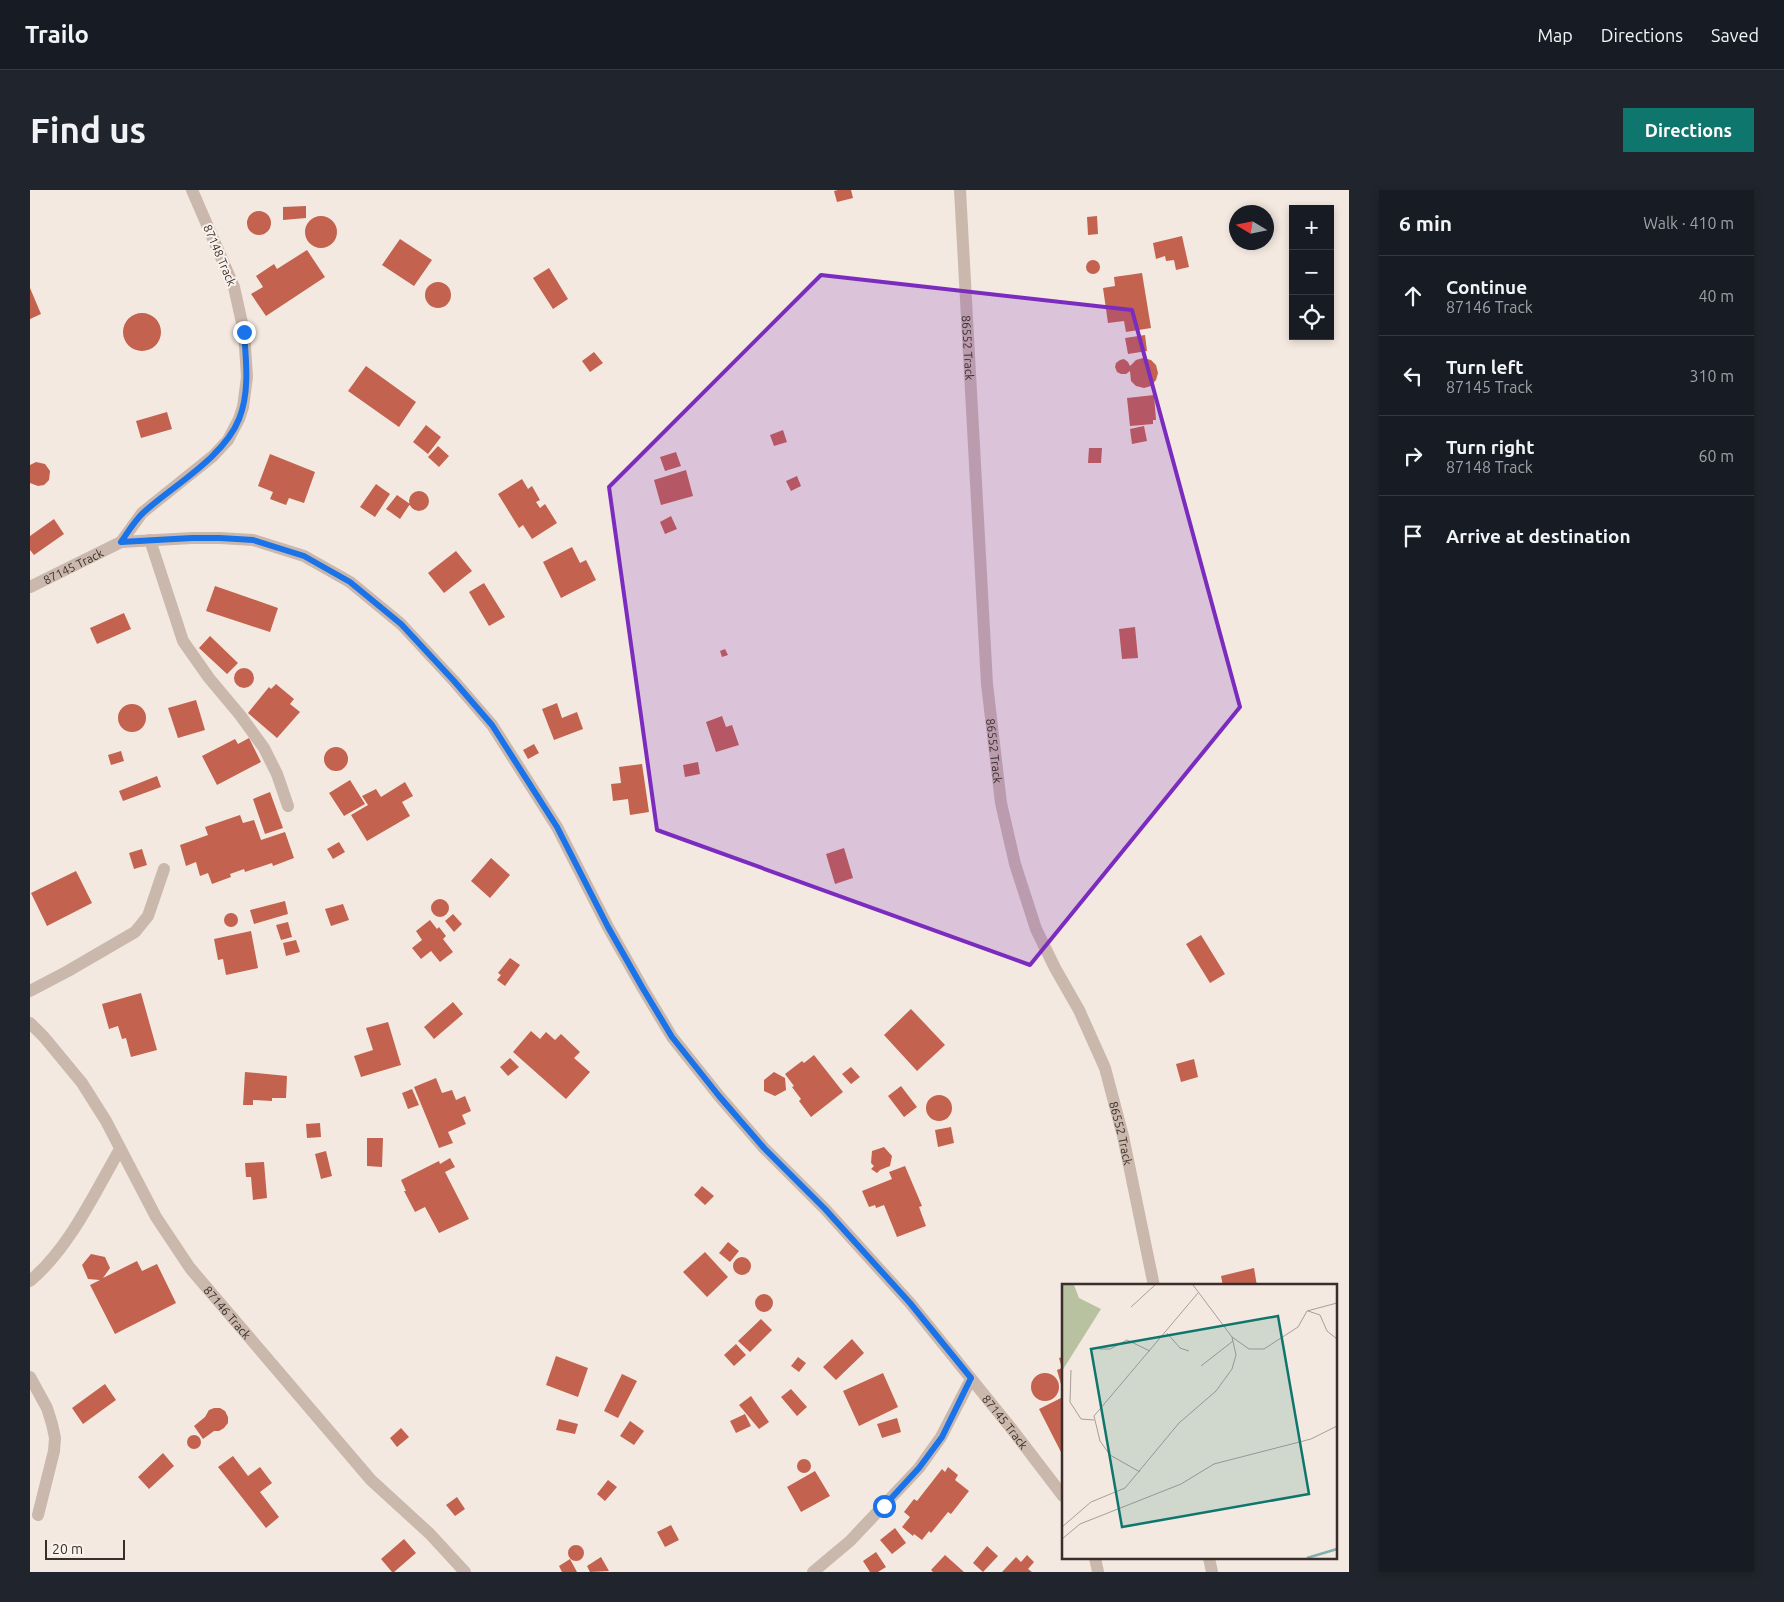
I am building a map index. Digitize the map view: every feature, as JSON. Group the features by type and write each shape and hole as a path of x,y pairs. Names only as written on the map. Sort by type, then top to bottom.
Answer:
{"street":[{"name":"87148 Track","path":"121,542 142,514 214,456 228,440 239,420 243,407 247,377 244,332 234,287 192,190"},
{"name":"86552 Track","path":"960,190 987,684 1001,803 1015,864 1036,929 1055,968 1079,1010 1105,1068 1123,1136 1154,1284"},
{"name":"87145 Track","path":"30,587 121,542 220,538 253,540 304,556 350,582 401,624 492,725 557,827 608,927 672,1037 764,1148 825,1209 910,1303 1062,1495"},
{"path":"150,540 183,641 208,678 240,715 264,748 277,774 288,806"},
{"path":"30,991 135,932 148,916 164,870"},
{"name":"87146 Track","path":"30,1024 44,1037 82,1083 106,1121 156,1217 190,1268 372,1480 430,1534 465,1572"},
{"path":"30,1281 61,1250 120,1149"},
{"path":"30,1377 47,1408 55,1438 54,1451 38,1515"},
{"path":"813,1572 850,1541 919,1468 942,1437 971,1378"}],"highlighted area":[{"path":"821,275 1132,310 1240,707 1030,965 657,830 609,487"}],"building":[{"path":"851,190 853,198 837,202 834,191"},
{"path":"306,206 306,218 283,220 283,207"},
{"path":"259,211 264,212 270,218 270,228 264,234 259,235 254,234 248,228 247,223 248,218 254,212"},
{"path":"321,216 327,217 332,221 336,226 336,238 332,243 327,247 321,248 315,247 310,243 306,238 305,232 306,226 310,221 315,217"},
{"path":"1097,216 1098,234 1088,235 1087,217"},
{"path":"1182,236 1189,267 1176,270 1174,260 1166,261 1165,256 1156,259 1153,243"},
{"path":"400,239 432,260 414,286 382,265"},
{"path":"307,250 325,277 266,316 251,294 263,287 256,276 274,264 277,269"},
{"path":"1093,260 1098,262 1100,267 1098,272 1093,274 1088,272 1086,267 1088,262"},
{"path":"549,268 568,299 553,309 533,278"},
{"path":"1142,273 1151,328 1126,332 1124,321 1108,323 1103,288 1115,286 1114,277"},
{"path":"438,282 447,286 451,295 447,304 438,308 429,304 425,295 429,286"},
{"path":"30,288 41,314 30,319"},
{"path":"142,313 149,314 155,319 160,325 160,339 155,345 149,350 142,351 135,350 129,345 124,339 123,332 124,325 129,319 135,314"},
{"path":"1145,335 1147,351 1128,354 1125,338"},
{"path":"594,352 603,363 590,372 582,361"},
{"path":"1143,358 1151,360 1156,365 1158,373 1156,380 1151,386 1144,388 1136,386 1131,381 1130,371 1126,374 1121,374 1117,372 1115,367 1116,363 1120,360 1124,359 1130,366 1136,360"},
{"path":"366,366 416,402 399,427 348,391"},
{"path":"1154,395 1156,420 1153,420 1153,424 1130,426 1127,398"},
{"path":"167,412 172,429 141,438 136,421"},
{"path":"426,425 441,437 428,454 413,442"},
{"path":"1144,426 1147,441 1132,444 1130,429"},
{"path":"783,430 787,442 774,446 770,435"},
{"path":"438,446 449,456 439,467 428,457"},
{"path":"1089,448 1102,448 1101,463 1088,463"},
{"path":"676,452 681,466 665,471 660,457"},
{"path":"270,454 315,472 304,503 289,498 286,505 270,499 273,492 258,486"},
{"path":"36,462 45,464 50,471 49,480 44,485 38,486 30,483 30,465"},
{"path":"686,470 693,496 661,505 654,480"},
{"path":"797,476 801,486 791,491 786,481"},
{"path":"522,479 528,489 532,486 540,500 536,502 540,508 545,504 557,523 532,539 523,525 519,528 498,494"},
{"path":"376,484 390,494 375,517 360,507"},
{"path":"419,491 426,494 429,501 426,508 419,511 412,508 409,501 412,494"},
{"path":"397,495 410,504 400,519 386,509"},
{"path":"671,516 677,529 665,534 660,522"},
{"path":"54,519 64,534 34,555 30,550 30,536"},
{"path":"572,547 580,563 586,560 596,580 561,598 543,562"},
{"path":"456,551 472,571 444,593 428,573"},
{"path":"484,583 505,617 489,626 469,592"},
{"path":"215,586 278,608 270,632 206,611"},
{"path":"124,613 131,629 97,644 90,628"},
{"path":"1135,627 1138,658 1122,659 1119,629"},
{"path":"210,636 238,663 227,674 199,648"},
{"path":"725,649 728,655 722,657 720,651"},
{"path":"244,668 251,671 254,678 251,685 244,688 237,685 234,678 237,671"},
{"path":"276,684 294,699 290,704 300,712 277,738 248,713 269,687 271,689"},
{"path":"196,700 205,730 178,738 168,708"},
{"path":"557,703 562,718 577,712 583,729 554,740 542,709"},
{"path":"132,704 142,708 146,718 142,728 132,732 122,728 118,718 122,708"},
{"path":"722,716 726,727 732,725 739,745 716,752 706,722"},
{"path":"249,738 261,762 217,785 202,756 235,739 238,744"},
{"path":"534,744 539,753 528,759 523,750"},
{"path":"336,747 345,750 348,759 345,768 336,771 327,768 324,759 327,750"},
{"path":"121,751 124,761 111,765 108,755"},
{"path":"698,762 700,774 685,777 683,765"},
{"path":"642,764 649,812 630,815 628,799 613,801 611,784 621,783 619,767"},
{"path":"157,776 161,787 123,801 119,791"},
{"path":"350,780 365,804 344,816 329,793"},
{"path":"405,782 413,796 402,802 410,816 367,841 351,815 368,805 362,796 376,789 381,797"},
{"path":"270,792 283,828 265,834 253,799"},
{"path":"240,815 243,823 254,820 261,840 285,832 294,858 273,866 272,863 245,872 244,869 230,874 231,877 212,884 208,873 200,876 196,862 186,866 180,845 208,835 205,827"},
{"path":"339,842 345,852 333,859 327,849"},
{"path":"844,848 853,878 835,884 826,854"},
{"path":"142,849 147,865 134,869 129,853"},
{"path":"491,858 510,875 490,898 471,881"},
{"path":"76,871 92,903 47,926 31,893"},
{"path":"436,899 444,899 449,904 447,915 436,917 431,912 431,904"},
{"path":"285,901 288,914 254,924 250,910"},
{"path":"343,904 349,920 331,926 325,909"},
{"path":"231,913 236,915 238,920 236,925 231,927 226,925 224,920 226,915"},
{"path":"453,914 462,924 454,932 445,921"},
{"path":"430,920 446,936 443,939 453,952 440,962 431,951 421,959 412,948 422,940 416,931"},
{"path":"288,922 292,937 281,940 276,925"},
{"path":"251,931 258,968 226,975 223,959 218,960 214,939"},
{"path":"1201,935 1225,974 1210,983 1186,944"},
{"path":"296,940 300,952 286,956 283,943"},
{"path":"510,958 520,965 505,986 497,980 501,975 498,973"},
{"path":"141,993 157,1050 131,1057 126,1038 122,1039 118,1026 109,1029 102,1004"},
{"path":"453,1002 463,1014 434,1039 424,1027"},
{"path":"911,1009 945,1045 917,1071 884,1035"},
{"path":"388,1022 401,1065 361,1077 354,1056 373,1050 366,1028"},
{"path":"531,1031 540,1039 546,1032 555,1040 561,1034 580,1052 574,1058 590,1072 566,1099 513,1052"},
{"path":"814,1055 843,1092 811,1117 799,1101 801,1099 785,1074 802,1061 804,1063"},
{"path":"510,1058 519,1067 508,1076 500,1067"},
{"path":"1194,1059 1198,1077 1181,1082 1176,1064"},
{"path":"851,1067 860,1077 851,1084 842,1074"},
{"path":"245,1072 287,1076 286,1098 272,1098 272,1101 253,1100 253,1105 243,1105"},
{"path":"774,1072 785,1078 786,1090 775,1096 764,1091 764,1080"},
{"path":"436,1078 442,1093 452,1090 456,1100 465,1096 471,1111 462,1115 466,1124 448,1132 453,1143 439,1148 414,1087"},
{"path":"901,1086 917,1107 904,1117 888,1096"},
{"path":"412,1089 419,1105 408,1109 402,1093"},
{"path":"939,1095 948,1099 952,1108 948,1117 939,1121 930,1117 926,1108 930,1099"},
{"path":"320,1123 321,1137 307,1138 306,1124"},
{"path":"951,1127 954,1143 938,1147 935,1130"},
{"path":"367,1138 383,1138 382,1167 367,1166"},
{"path":"884,1147 892,1156 890,1166 877,1173 871,1169 874,1166 871,1163 872,1151"},
{"path":"326,1151 332,1176 321,1179 315,1154"},
{"path":"450,1158 455,1167 445,1172 469,1219 439,1233 425,1207 415,1212 404,1191 406,1191 401,1180 439,1161 440,1164"},
{"path":"264,1162 267,1198 253,1200 251,1177 246,1177 245,1163"},
{"path":"905,1166 922,1206 919,1207 926,1226 897,1237 884,1205 876,1208 875,1205 869,1207 862,1191 892,1179 889,1172"},
{"path":"702,1186 714,1196 705,1205 694,1195"},
{"path":"728,1242 739,1251 730,1262 719,1253"},
{"path":"705,1252 728,1277 707,1297 683,1272"},
{"path":"91,1254 105,1257 110,1268 103,1278 137,1261 142,1271 157,1264 176,1303 115,1334 90,1285 100,1280 88,1279 82,1265"},
{"path":"742,1257 748,1260 751,1266 748,1272 742,1275 736,1272 733,1266 736,1260"},
{"path":"1254,1268 1257,1284 1223,1284 1221,1276"},
{"path":"760,1294 768,1294 773,1299 771,1310 760,1312 755,1307 755,1299"},
{"path":"761,1319 772,1330 750,1352 738,1341"},
{"path":"852,1339 864,1353 836,1380 823,1367"},
{"path":"736,1344 746,1355 734,1366 724,1355"},
{"path":"556,1356 588,1368 578,1397 546,1385"},
{"path":"798,1357 806,1363 799,1372 791,1366"},
{"path":"1062,1357 1062,1368 1059,1358"},
{"path":"1062,1368 1062,1388 1057,1370"},
{"path":"883,1373 898,1407 859,1426 843,1391"},
{"path":"1045,1373 1055,1377 1059,1387 1055,1397 1045,1401 1035,1397 1031,1387 1035,1377"},
{"path":"622,1374 637,1381 618,1418 604,1411"},
{"path":"105,1384 116,1400 83,1424 72,1408"},
{"path":"791,1389 807,1407 797,1416 781,1397"},
{"path":"751,1396 769,1422 759,1429 739,1405"},
{"path":"1062,1398 1062,1454 1039,1409"},
{"path":"220,1408 225,1411 228,1423 224,1428 214,1431 203,1439 194,1426 205,1417 209,1410"},
{"path":"745,1414 751,1426 736,1433 730,1421"},
{"path":"897,1418 901,1432 882,1438 877,1424"},
{"path":"559,1419 578,1424 575,1434 556,1430"},
{"path":"630,1421 644,1431 634,1445 620,1436"},
{"path":"401,1428 409,1437 397,1447 390,1438"},
{"path":"191,1435 197,1435 201,1442 197,1449 191,1449 187,1445 187,1439"},
{"path":"163,1453 174,1466 149,1489 138,1477"},
{"path":"233,1456 248,1476 260,1467 272,1483 260,1492 279,1517 266,1528 218,1467"},
{"path":"804,1459 809,1461 811,1466 809,1471 804,1473 799,1471 797,1466 799,1461"},
{"path":"948,1467 958,1475 955,1480 969,1491 951,1514 948,1512 931,1533 929,1531 922,1540 914,1534 913,1536 902,1527 910,1517 904,1512 914,1499 917,1501 942,1469 945,1472"},
{"path":"815,1471 830,1496 801,1512 787,1487"},
{"path":"608,1480 617,1487 605,1501 597,1494"},
{"path":"457,1497 465,1509 455,1516 446,1505"},
{"path":"671,1525 679,1540 665,1547 657,1532"},
{"path":"895,1528 906,1543 892,1554 880,1540"},
{"path":"404,1539 416,1553 392,1572 381,1559"},
{"path":"576,1545 584,1553 576,1561 568,1553"},
{"path":"987,1546 998,1556 983,1572 973,1563"},
{"path":"876,1552 886,1567 878,1572 870,1572 863,1561"},
{"path":"945,1555 964,1572 933,1572 931,1570"},
{"path":"1027,1555 1034,1562 1028,1569 1032,1572 1002,1572 1016,1557 1021,1562"},
{"path":"601,1557 609,1571 590,1572 587,1566"},
{"path":"570,1559 577,1572 562,1572 559,1566"}],"route":[{"path":"244,332 247,377 243,407 239,420 228,440 214,456 142,514 121,542 192,538 253,540 304,556 350,582 401,624 492,725 557,827 608,927 672,1037 764,1148 825,1209 910,1303 971,1378 942,1437 919,1468 884,1506"}]}
